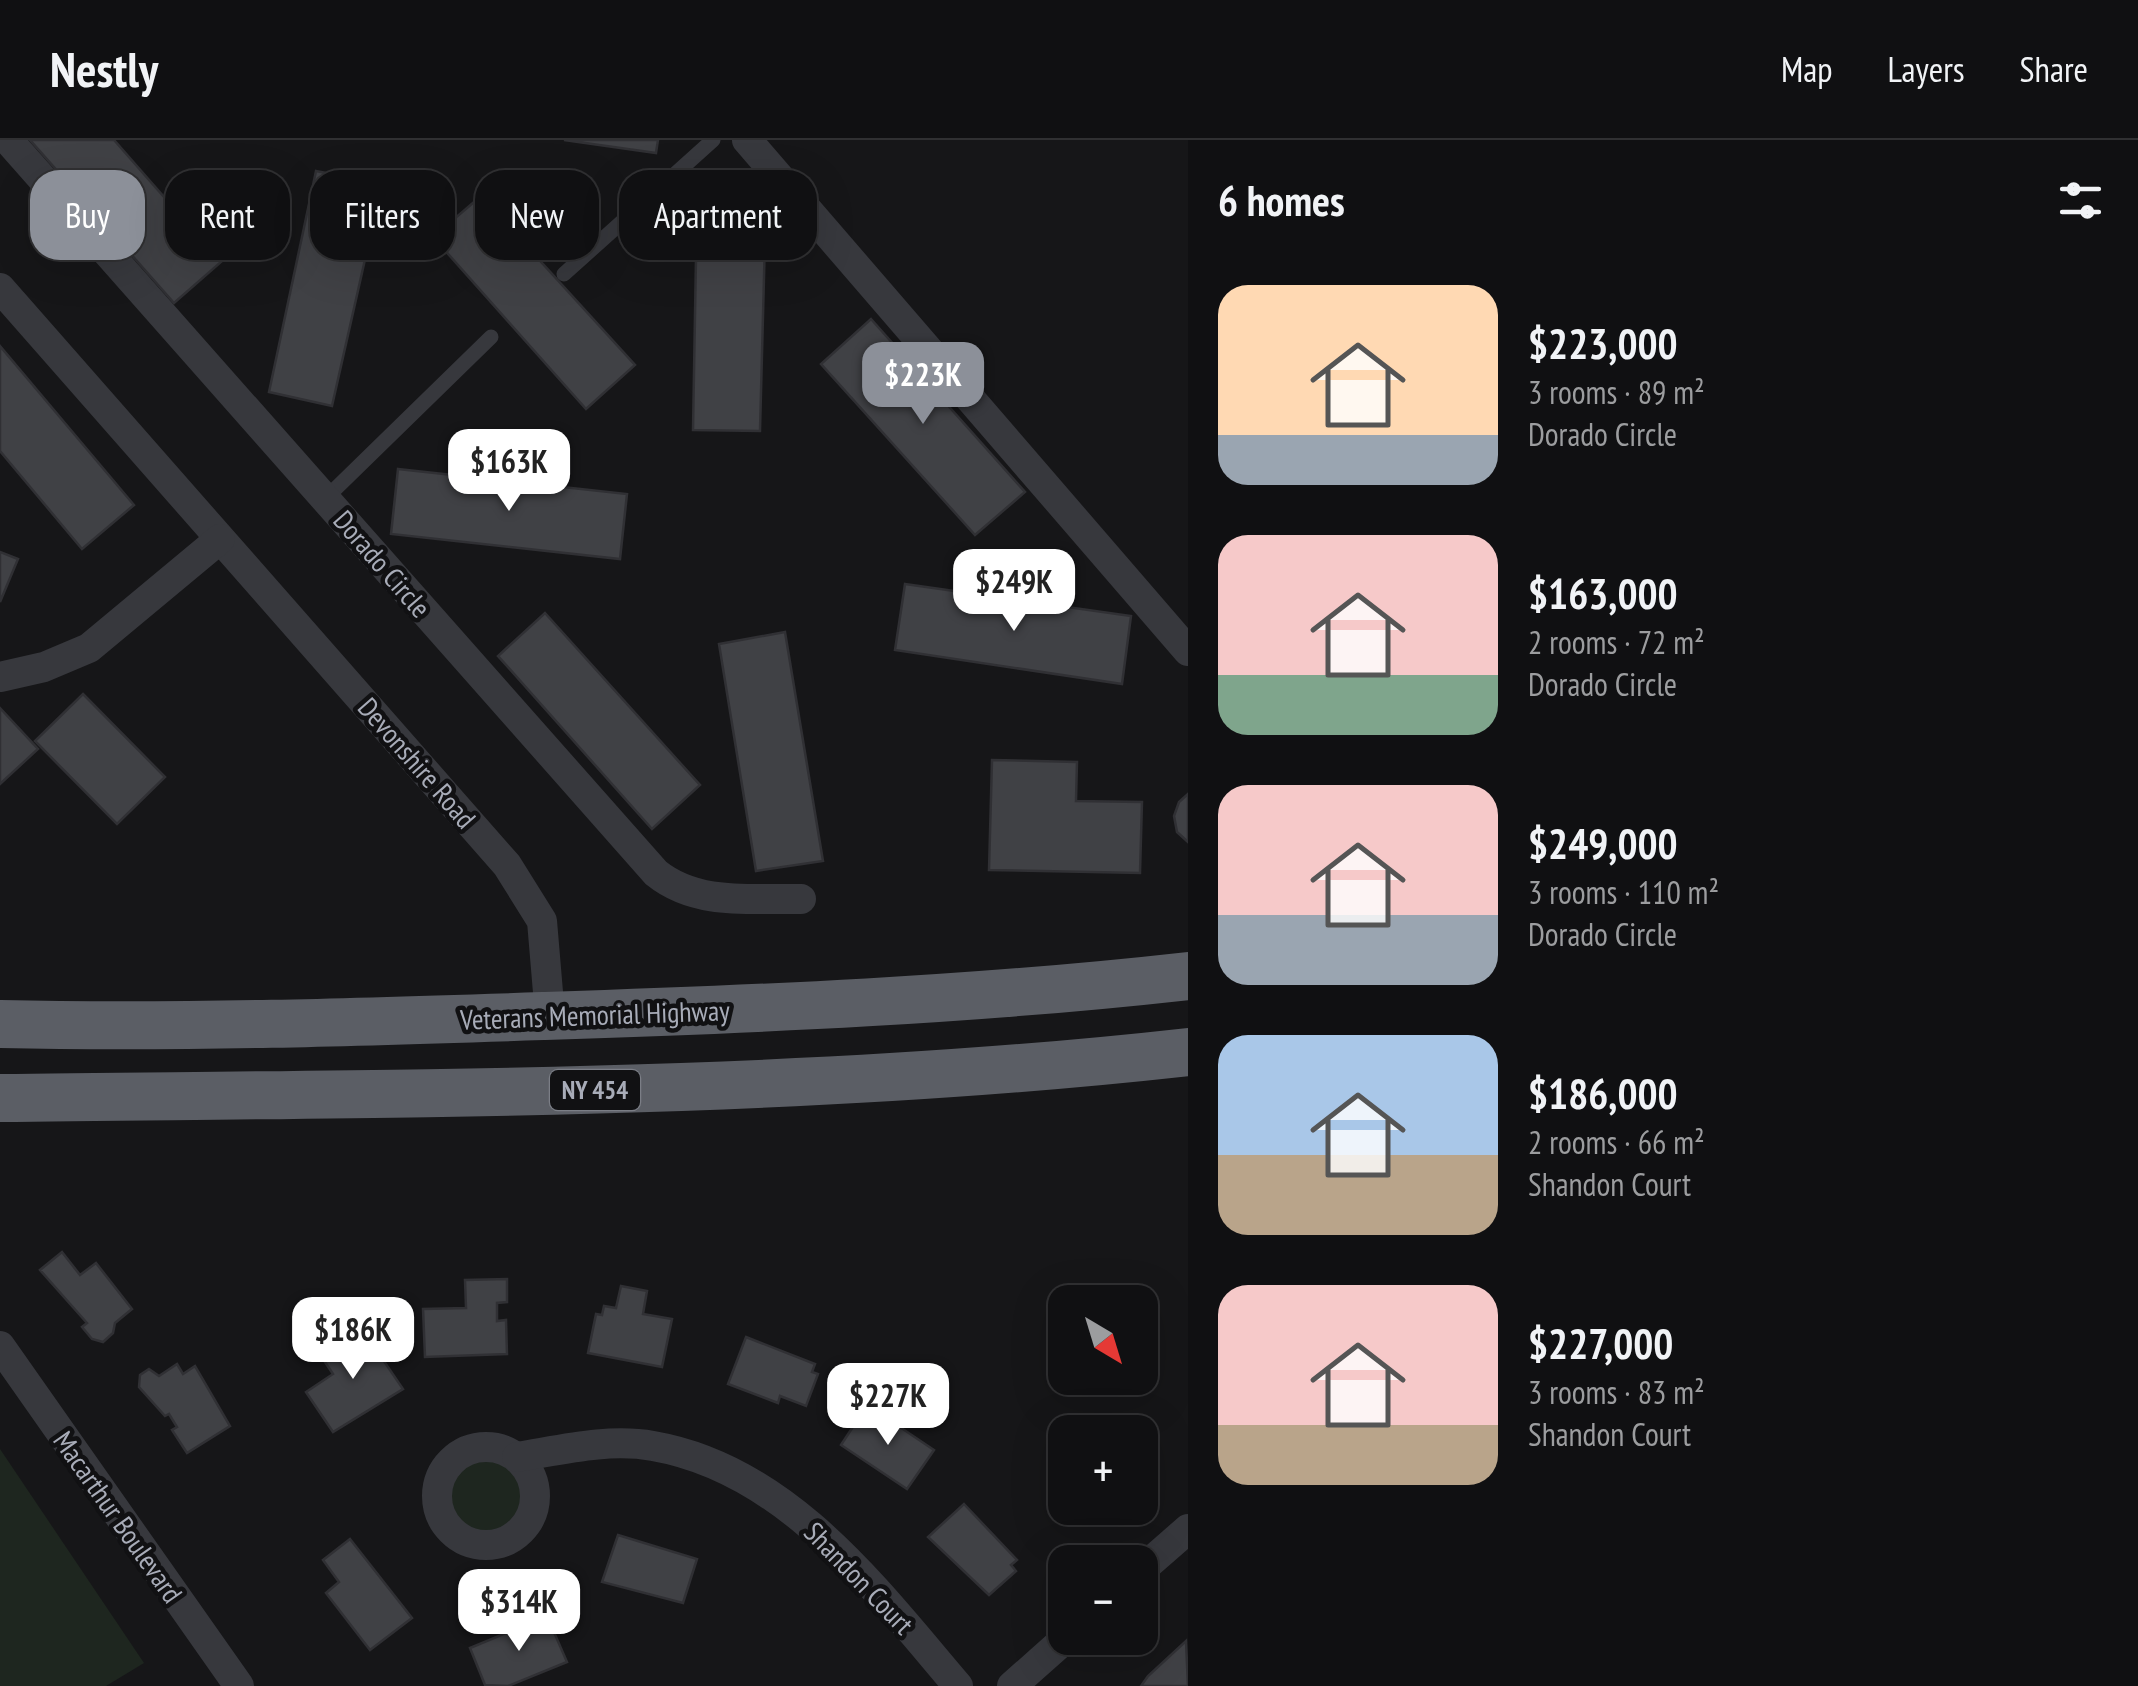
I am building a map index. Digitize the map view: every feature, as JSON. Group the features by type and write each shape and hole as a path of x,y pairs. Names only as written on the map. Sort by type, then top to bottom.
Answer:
{"highway":[{"name":"Veterans Memorial Highway","path":"0,1024 196,1028 748,1011 945,999 1188,976"},
{"path":"0,1053 298,1024"},
{"name":"NY 454","path":"0,1098 632,1090 1092,1063 1188,1052"}],"street":[{"name":"Dorado Circle","path":"8,140 656,873 674,888 704,897 801,899"},
{"path":"747,140 1188,651"},
{"name":"Devonshire Road","path":"0,288 507,865 542,921 550,1016"},
{"path":"0,677 44,667 89,648 220,539"},
{"name":"Macarthur Boulevard","path":"0,1346 239,1686"},
{"name":"Shandon Court","path":"516,1457 606,1444 653,1446 714,1466 766,1493 822,1533 958,1686"},
{"path":"1158,1556 1188,1528"},
{"path":"1012,1686 1048,1654"}],"lane":[{"path":"564,274 713,140"},
{"path":"325,499 492,336"}],"shaded area":[{"path":"0,1449 144,1663 106,1686 0,1686"},
{"path":"486,1461 511,1472 522,1497 511,1522 486,1533 461,1522 450,1497 461,1472"}],"building":[{"path":"30,140 114,140 140,170 57,170"},
{"path":"564,140 658,140 656,153"},
{"path":"145,175 165,198 165,260 221,262 174,303 136,260 145,260"},
{"path":"310,199 310,260 365,260 332,406 269,392"},
{"path":"475,201 475,260 539,260 635,365 586,409 453,260 455,218"},
{"path":"696,260 764,260 760,431 693,430"},
{"path":"871,319 1025,492 975,535 821,364"},
{"path":"0,346 134,505 82,549 0,451"},
{"path":"398,469 627,494 620,559 391,534"},
{"path":"0,552 18,559 0,602"},
{"path":"905,584 1131,616 1122,684 895,650"},
{"path":"545,613 700,785 652,829 498,656"},
{"path":"785,632 823,861 756,871 719,644"},
{"path":"83,694 165,777 117,824 35,741"},
{"path":"0,708 38,749 0,784"},
{"path":"992,760 1077,762 1076,801 1142,802 1140,873 989,870"},
{"path":"1188,794 1188,842 1177,832 1174,816 1179,802"},
{"path":"62,1252 80,1275 96,1263 132,1309 115,1323 113,1333 103,1342 92,1339 82,1327 87,1323 40,1270"},
{"path":"507,1279 507,1302 497,1303 497,1321 506,1320 507,1354 425,1357 423,1309 466,1308 465,1280"},
{"path":"621,1286 647,1291 643,1314 672,1319 662,1367 588,1353 596,1314 602,1315 604,1306 616,1308"},
{"path":"362,1329 403,1389 333,1432 306,1392 333,1374 321,1356"},
{"path":"746,1337 815,1364 812,1372 818,1374 806,1406 780,1396 778,1403 728,1384"},
{"path":"177,1364 183,1374 195,1366 230,1426 187,1453 172,1430 177,1427 169,1414 165,1416 139,1387 140,1375 149,1369 159,1376"},
{"path":"876,1411 934,1450 907,1489 841,1445 860,1416 869,1422"},
{"path":"964,1504 1017,1560 1011,1565 1016,1571 989,1595 928,1537"},
{"path":"618,1535 697,1559 683,1603 602,1582"},
{"path":"350,1539 412,1618 370,1650 326,1593 339,1582 323,1560"},
{"path":"547,1616 567,1662 508,1686 485,1685 470,1648"},
{"path":"1186,1641 1188,1686 1141,1686 1148,1676"}]}
